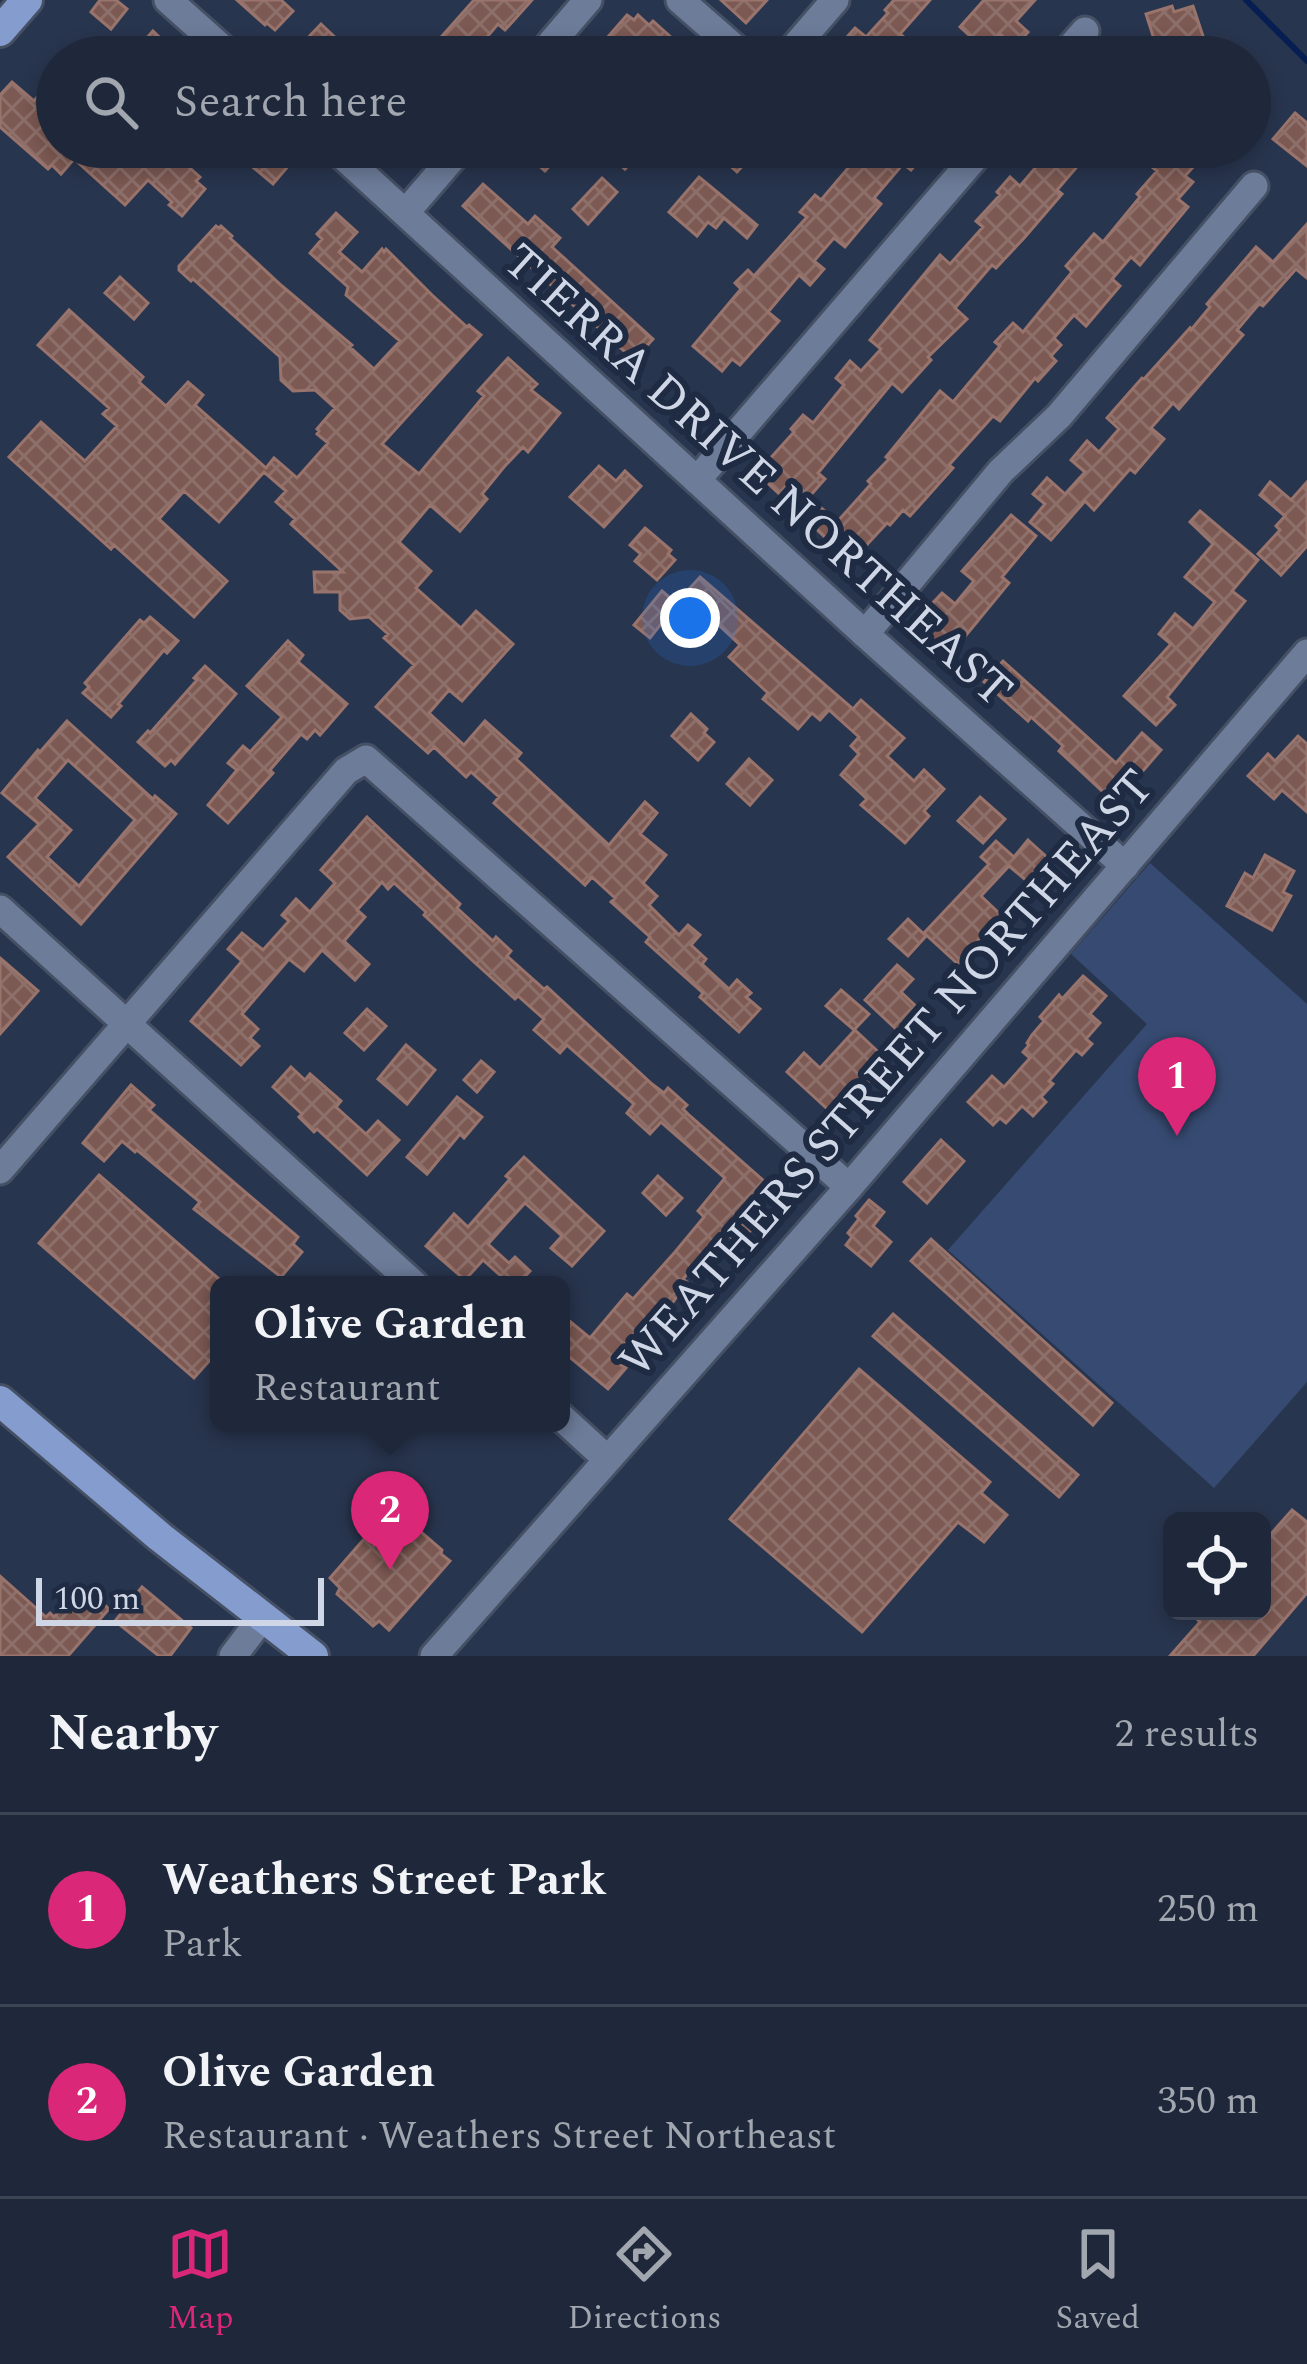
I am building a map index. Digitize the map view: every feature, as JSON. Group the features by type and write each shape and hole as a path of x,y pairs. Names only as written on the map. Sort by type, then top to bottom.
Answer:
{"main road":[{"path":"0,31 27,0"},
{"path":"0,1401 160,1537 313,1656"}],"street":[{"path":"168,0 208,36"},
{"path":"557,36 588,0"},
{"path":"680,0 721,36"},
{"path":"804,36 835,0"},
{"path":"1081,36 1085,31"},
{"name":"TIERRA DRIVE NORTHEAST","path":"357,168 1125,866"},
{"path":"406,212 444,168"},
{"path":"697,480 967,168"},
{"path":"865,634 1001,471 1060,416 1255,186"},
{"name":"WEATHERS STREET NORTHEAST","path":"434,1656 849,1186 1307,653"},
{"path":"0,1170 346,771 366,759 849,1186"},
{"path":"0,909 405,1276"},
{"path":"570,1425 607,1459"},
{"path":"233,1656 262,1618"}],"shaded area":[{"path":"1150,863 1307,1004 1307,1382 1214,1488 948,1250 1147,1024 1071,954"}],"building":[{"path":"100,0 116,0 127,9 111,29 91,12"},
{"path":"237,0 281,0 293,11 275,30"},
{"path":"474,0 532,0 505,30 498,24 488,36 442,36"},
{"path":"721,0 767,0 746,23"},
{"path":"894,0 930,0 902,36 867,36 888,13 885,10"},
{"path":"984,0 1035,0 1016,21 1028,32 1025,36 970,36 960,27"},
{"path":"1193,6 1203,36 1153,36 1146,14"},
{"path":"627,15 634,20 638,15 670,36 609,36"},
{"path":"321,24 334,36 310,36"},
{"path":"12,82 34,101 36,158 0,127 0,95"},
{"path":"1295,113 1307,123 1307,166 1273,139"},
{"path":"84,168 190,168 205,189 182,216 148,180 125,205"},
{"path":"254,168 287,168 273,184"},
{"path":"848,168 900,168 874,198 881,204 845,247 834,238 814,261 824,269 810,285 799,275 768,312 779,321 740,365 732,359 722,371 693,346 741,289 735,283 748,270 754,276 807,217 800,212 815,195 821,200"},
{"path":"1035,168 1076,168 1057,190 1062,194 1025,237 996,268 992,265 955,308 967,319 928,357 931,360 902,392 892,383 818,473 825,479 809,497 837,522 940,391 953,402 1013,323 1023,332 1072,272 1066,266 1094,234 1103,242 1140,197 1137,194 1157,171 1153,168 1192,168 1185,176 1193,182 1178,199 1188,207 1140,265 1131,257 1112,279 1120,286 1086,326 1074,315 1054,338 1061,345 1051,356 1056,361 1038,381 1035,378 1000,421 993,416 910,516 903,510 862,550 838,529 828,540 757,473 803,415 813,423 844,385 836,378 850,361 861,371 881,349 870,340 940,255 950,264 983,227 976,221 1010,177 1020,186"},
{"path":"699,177 757,225 747,238 724,218 716,228 708,222 697,236 669,212"},
{"path":"602,178 617,192 588,224 573,209"},
{"path":"483,184 528,224 535,216 560,238 552,247 653,339 634,360 463,206"},
{"path":"336,213 357,232 339,252 362,272 386,249 481,335 382,444 419,474 484,396 478,391 508,358 537,384 531,390 560,413 528,452 523,447 504,467 482,494 487,499 460,531 430,505 399,542 431,571 416,588 461,628 476,611 513,644 462,701 449,690 429,713 464,745 485,721 521,753 516,759 609,845 645,802 657,813 640,834 666,855 643,883 657,896 649,905 679,935 688,925 700,935 691,945 706,959 702,964 729,989 737,980 751,993 746,997 760,1009 739,1032 646,942 650,937 611,902 615,898 592,877 585,885 494,803 499,797 471,772 466,777 434,747 428,753 376,707 414,665 369,617 350,619 340,610 340,592 315,592 314,572 343,572 291,524 295,519 276,502 286,491 264,472 219,522 184,491 159,519 227,581 194,617 9,457 41,422 85,461 117,426 103,414 109,408 38,345 69,310 143,377 139,382 166,406 188,382 203,395 195,405 266,468 274,458 297,478 328,443 317,429 335,408 315,390 293,391 281,380 280,357 179,266 221,226 374,369 400,341 346,295 348,287 310,253 322,239 317,234"},
{"path":"1307,224 1307,278 1296,269 1263,306 1259,304 1237,330 1243,335 1179,409 1173,403 1151,428 1164,439 1135,473 1130,469 1094,510 1085,501 1051,540 1030,522 1045,504 1033,494 1047,478 1065,494 1085,472 1071,460 1087,441 1099,452 1119,429 1107,418 1191,330 1256,247 1273,262"},
{"path":"120,277 148,303 134,319 105,293"},
{"path":"599,466 616,481 625,471 641,486 604,527 570,497"},
{"path":"1270,482 1291,500 1307,482 1307,546 1281,575 1258,554 1280,530 1276,526 1285,516 1260,495"},
{"path":"1200,511 1258,560 1232,591 1245,601 1167,697 1175,705 1156,725 1124,696 1171,644 1159,634 1175,614 1193,629 1215,602 1185,577 1213,544 1190,522"},
{"path":"1011,515 1036,536 1002,577 1009,583 958,645 954,641 945,651 924,632 936,617 927,609 942,593 955,604 974,581 962,571"},
{"path":"645,528 671,550 668,554 675,560 657,580 635,561 641,554 630,545"},
{"path":"700,577 853,709 861,700 904,738 887,756 914,781 924,770 944,789 924,811 929,816 905,843 861,805 867,799 841,775 859,754 851,746 859,737 829,710 820,720 812,713 798,729 763,699 768,693 729,657 740,645 710,617 704,623 679,600"},
{"path":"662,591 677,604 650,638 634,625"},
{"path":"150,617 178,641 167,653 164,650 111,717 83,693 89,687 85,683 140,620 144,623"},
{"path":"288,641 303,655 298,662 347,704 320,735 315,730 307,739 301,734 228,823 208,805 237,770 228,763 243,746 250,752 282,717 247,686"},
{"path":"1003,661 1116,763 1142,733 1161,750 1115,803 1059,751 1063,746 984,682"},
{"path":"205,666 236,694 175,764 171,760 165,766 138,742"},
{"path":"691,714 714,742 698,760 672,736"},
{"path":"67,721 176,814 81,924 8,857 39,824 2,793","holes":["68,760 135,820 79,886 47,857 71,830 35,798"]},
{"path":"1298,736 1307,744 1307,812 1282,790 1274,799 1248,776 1268,754 1275,761"},
{"path":"749,759 772,780 750,805 727,784"},
{"path":"980,797 1005,819 983,843 958,821"},
{"path":"367,817 460,904 457,908 511,951 507,956 652,1084 664,1093 668,1088 687,1105 683,1109 690,1116 772,1188 743,1221 752,1229 739,1244 727,1234 713,1251 709,1248 683,1279 687,1282 664,1315 661,1312 645,1330 640,1326 613,1358 626,1368 608,1389 570,1357 570,1321 590,1338 627,1294 633,1299 704,1217 698,1211 725,1178 661,1122 650,1134 627,1113 634,1104 567,1045 560,1053 534,1030 544,1019 474,962 394,883 388,889 382,882 357,910 365,917 344,941 369,964 355,980 322,950 304,971 289,959 242,1014 258,1029 250,1038 259,1046 241,1065 191,1021 242,961 228,949 242,933 263,950 289,921 282,915 296,899 310,912 335,883 321,870"},
{"path":"1028,840 1049,859 1028,882 1009,866 981,896 1000,914 958,964 924,933 989,864 981,857 996,841 1014,857"},
{"path":"1265,855 1294,871 1283,892 1291,896 1272,930 1227,906 1245,873 1253,878"},
{"path":"908,919 926,936 908,956 889,939"},
{"path":"0,958 38,991 0,1034"},
{"path":"897,965 913,979 901,992 919,1009 898,1031 865,1000"},
{"path":"1083,976 1106,996 1090,1014 1100,1023 1086,1039 1092,1044 1082,1055 1076,1050 1049,1081 1053,1084 1041,1097 1046,1102 1033,1116 1022,1106 1006,1123 1000,1118 993,1125 968,1102 992,1076 1004,1087 1030,1058 1023,1052 1044,1021 1040,1017"},
{"path":"841,990 869,1014 854,1030 826,1006"},
{"path":"367,1009 386,1026 364,1050 345,1033"},
{"path":"855,1030 888,1061 836,1117 787,1072 804,1053 820,1068"},
{"path":"406,1045 435,1070 407,1104 378,1079"},
{"path":"481,1061 494,1072 477,1092 464,1080"},
{"path":"291,1067 305,1080 310,1074 341,1101 336,1107 366,1134 378,1121 399,1140 367,1175 317,1129 314,1132 273,1087"},
{"path":"131,1085 154,1105 149,1110 298,1237 293,1244 302,1252 280,1276 194,1209 200,1202 137,1150 122,1141 104,1161 83,1143"},
{"path":"457,1097 482,1117 464,1138 460,1134 427,1174 407,1157"},
{"path":"941,1140 964,1161 927,1203 904,1182"},
{"path":"524,1157 604,1231 572,1266 551,1248 562,1236 525,1203 488,1244 509,1263 515,1257 530,1271 525,1276 501,1276 483,1260 469,1276 460,1276 426,1246 454,1214 468,1227 510,1179 506,1176"},
{"path":"99,1175 216,1276 210,1276 210,1360 194,1378 39,1243"},
{"path":"658,1176 682,1198 666,1215 643,1193"},
{"path":"869,1200 884,1212 873,1226 891,1242 871,1266 846,1245 859,1219 856,1216"},
{"path":"931,1239 1112,1403 1093,1425 911,1261"},
{"path":"893,1314 1078,1475 1059,1497 873,1336"},
{"path":"859,1369 990,1482 981,1493 1007,1515 984,1542 958,1522 862,1632 730,1519"},
{"path":"392,1507 450,1561 389,1630 379,1621 373,1626 337,1594 340,1588 330,1578"},
{"path":"1292,1510 1307,1522 1307,1593 1253,1656 1170,1656 1198,1620 1271,1620 1271,1534"},
{"path":"0,1576 46,1617 50,1613 54,1617 82,1585 109,1609 68,1656 0,1656"},
{"path":"142,1587 191,1628 170,1656 159,1656 115,1621"}],"waterway":[{"path":"1246,0 1307,61"}],"place":[{"name":"Weathers Street Park","path":"1177,1136"},
{"name":"Olive Garden","path":"390,1570"}]}
